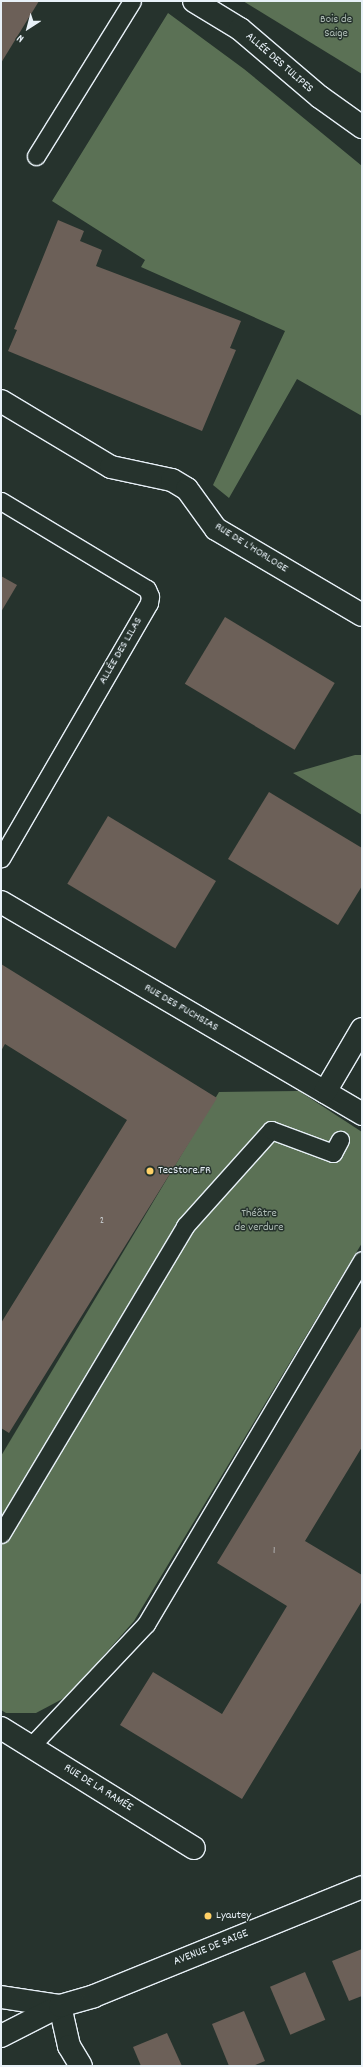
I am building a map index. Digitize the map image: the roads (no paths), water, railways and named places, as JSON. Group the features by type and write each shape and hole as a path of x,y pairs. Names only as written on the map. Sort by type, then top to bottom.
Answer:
{"street":[{"name":"ALLÉE DES TULIPES","path":"194,1 240,29 320,97 362,127"},
{"name":"RUE DE L'HORLOGE","path":"1,401 111,467 172,480 187,489 216,529 362,615"},
{"name":"RUE DES FUCHSIAS","path":"1,902 362,1114"},
{"path":"325,1092 362,1029"},
{"name":"RUE DE LA RAMÉE","path":"1,1728 194,1848"},
{"name":"AVENUE DE SAIGE","path":"1,2036 60,2006 94,1996 362,1886"},
{"name":"AVENUE DE SAIGE","path":"1,1997 60,2006"},
{"path":"60,2006 69,2046 81,2066"}],"lane":[{"path":"36,156 132,1"},
{"name":"ALLÉE DES LILAS","path":"1,501 147,589 150,596 1,858"},
{"path":"1,1534 185,1226 271,1130 333,1153 340,1140"},
{"path":"31,1746 146,1624 362,1260"}],"place":[{"name":"TecStore.FR","path":"150,1171"},
{"name":"Lyautey","path":"208,1916"}],"park label":[{"name":"Bois de Saige","path":"336,27"},
{"name":"Théâtre de verdure","path":"259,1221"}]}
